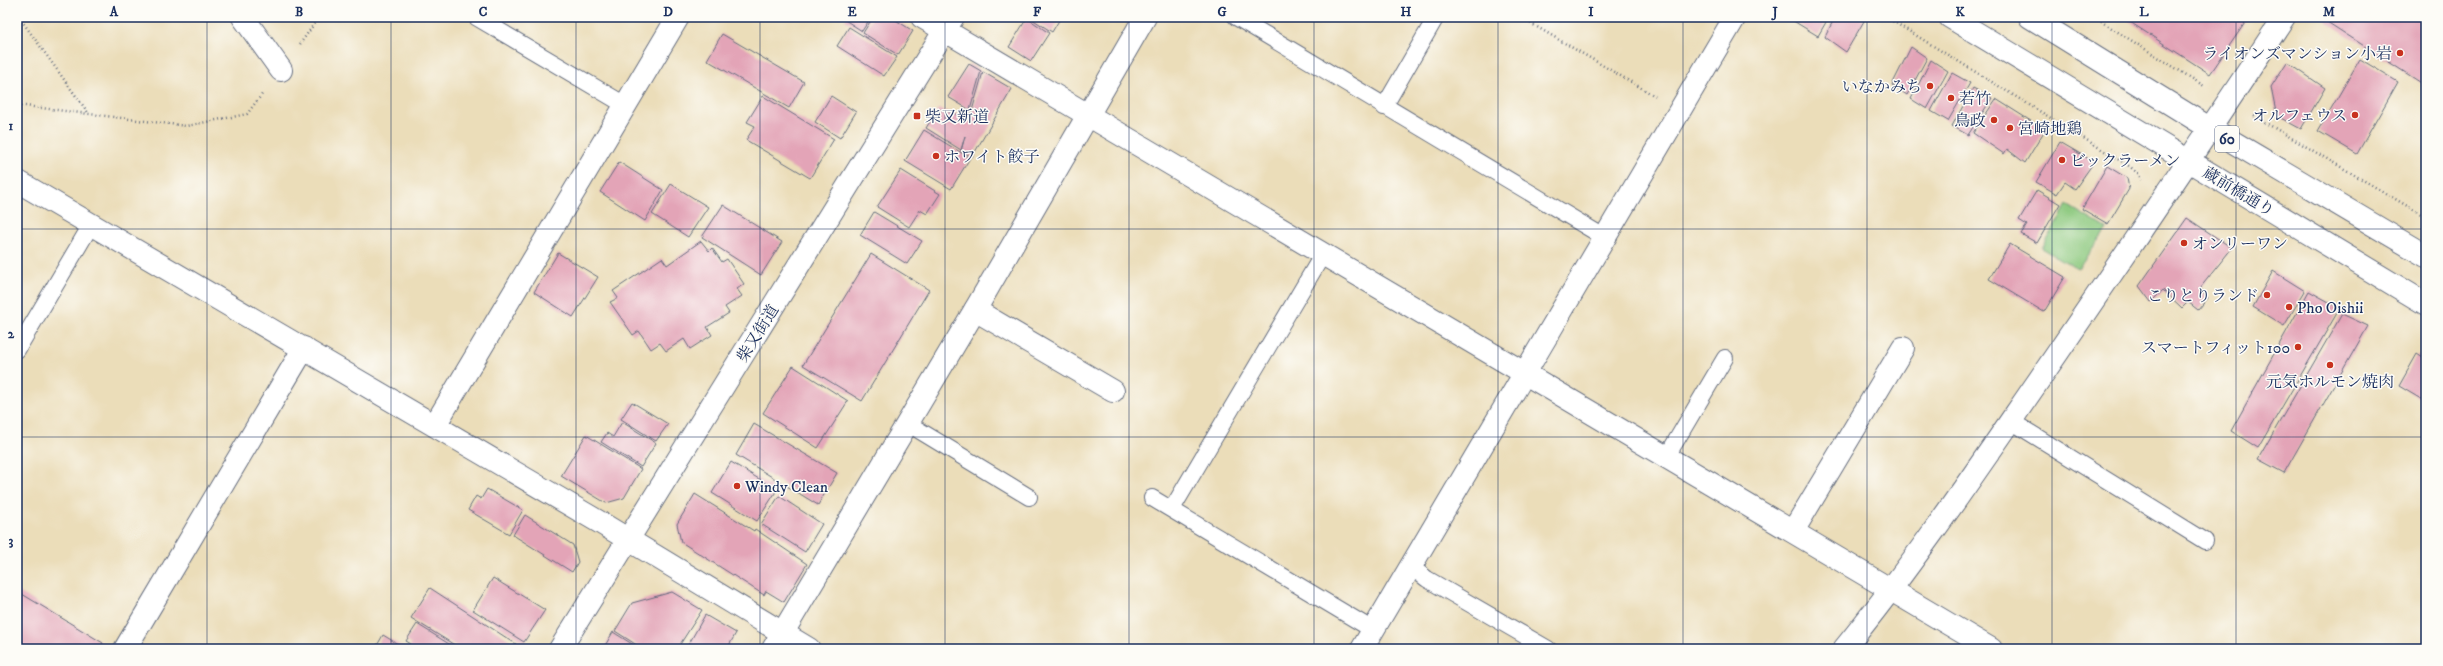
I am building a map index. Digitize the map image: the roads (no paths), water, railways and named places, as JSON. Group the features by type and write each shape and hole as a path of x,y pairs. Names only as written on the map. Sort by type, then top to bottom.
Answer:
{"street":[{"path":"243,17 281,70"},
{"path":"435,425 678,17"},
{"path":"922,17 949,24 1088,114 1991,649"},
{"path":"777,641 975,310 1145,17"},
{"path":"1362,649 1735,17"},
{"name":"蔵前橋通り","path":"1950,17 2426,304"},
{"name":"60","path":"2030,17 2210,129 2426,256"},
{"path":"1844,649 1892,590 2011,421 2190,161 2284,17"},
{"name":"柴又街道","path":"560,649 949,24"},
{"path":"17,181 629,539 777,641 809,649"},
{"path":"975,310 1113,391"},
{"path":"125,649 304,348"},
{"path":"1793,531 1903,348"}],"lane":[{"path":"476,17 625,105"},
{"path":"1236,17 1384,107 1604,237"},
{"path":"1384,107 1436,17"},
{"path":"17,350 91,224"},
{"path":"1172,509 1324,254"},
{"path":"1667,456 1725,358"},
{"path":"2011,421 2205,541"},
{"path":"907,423 1029,497"},
{"path":"1152,498 1373,630"},
{"path":"1410,566 1426,579 1548,649"}],"place":[{"name":"ライオンズマンション小岩","path":"2400,53"},
{"name":"いなかみち","path":"1930,86"},
{"name":"若竹","path":"1951,98"},
{"name":"オルフェウス","path":"2355,115"},
{"name":"柴又新道","path":"917,116"},
{"name":"鳥政","path":"1994,120"},
{"name":"宮崎地鶏","path":"2010,128"},
{"name":"ホワイト餃子","path":"936,156"},
{"name":"ビックラーメン","path":"2062,160"},
{"name":"オンリーワン","path":"2184,243"},
{"name":"こりとりランド","path":"2267,295"},
{"name":"Pho Oishii","path":"2289,307"},
{"name":"スマートフィット100","path":"2298,347"},
{"name":"元気ホルモン焼肉","path":"2330,365"},
{"name":"Windy Clean","path":"737,486"}]}
